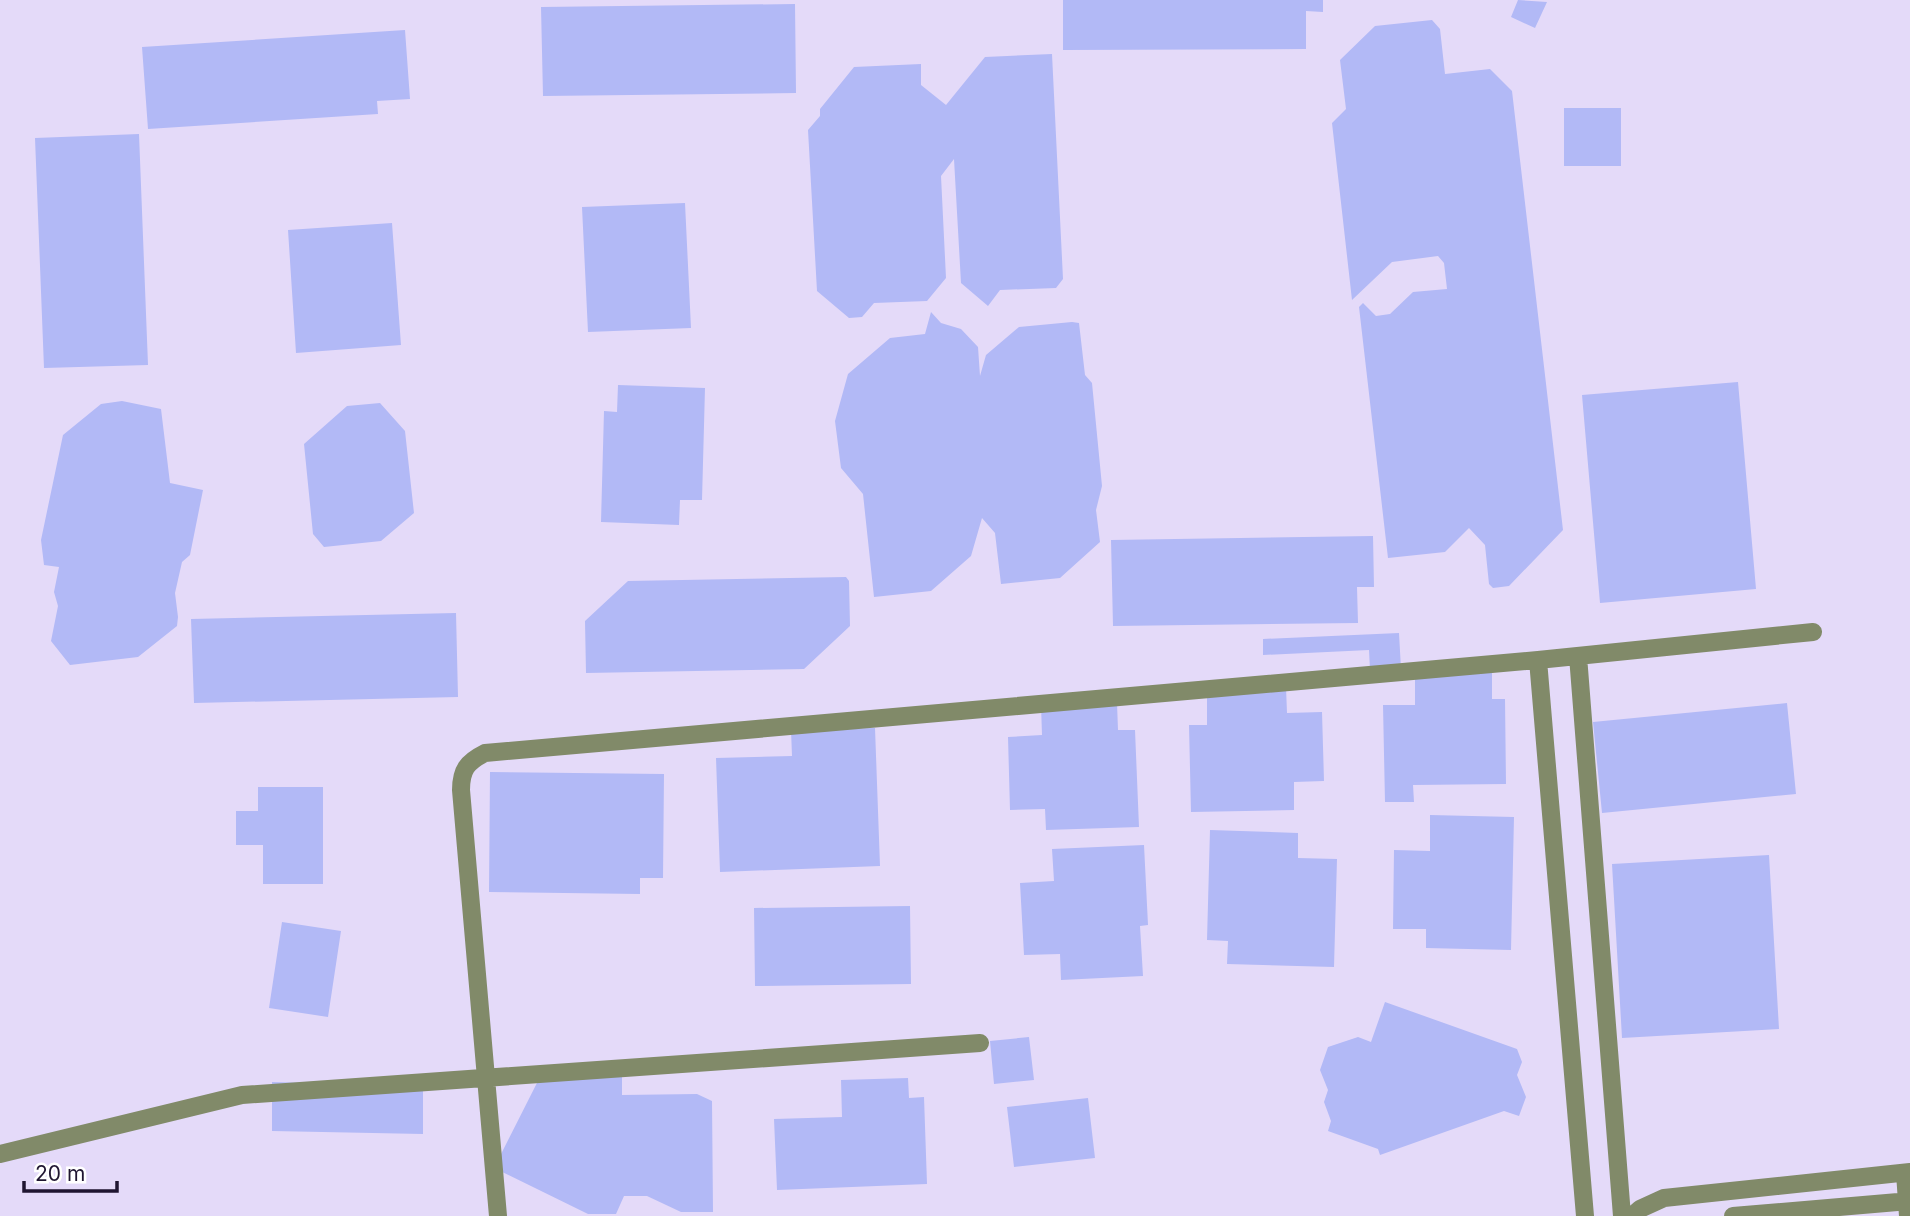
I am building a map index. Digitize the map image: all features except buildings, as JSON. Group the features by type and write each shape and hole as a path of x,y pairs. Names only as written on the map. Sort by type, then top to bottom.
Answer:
{"lane":[{"path":"498,1216 461,790 461,774 471,760 485,753 1538,660 1813,632"},
{"path":"1578,656 1622,1216"},
{"path":"1538,660 1585,1216"},
{"path":"0,1154 242,1095 981,1043"},
{"path":"1632,1216 1640,1209 1664,1198 1908,1172 1908,1206 1733,1216"}]}
